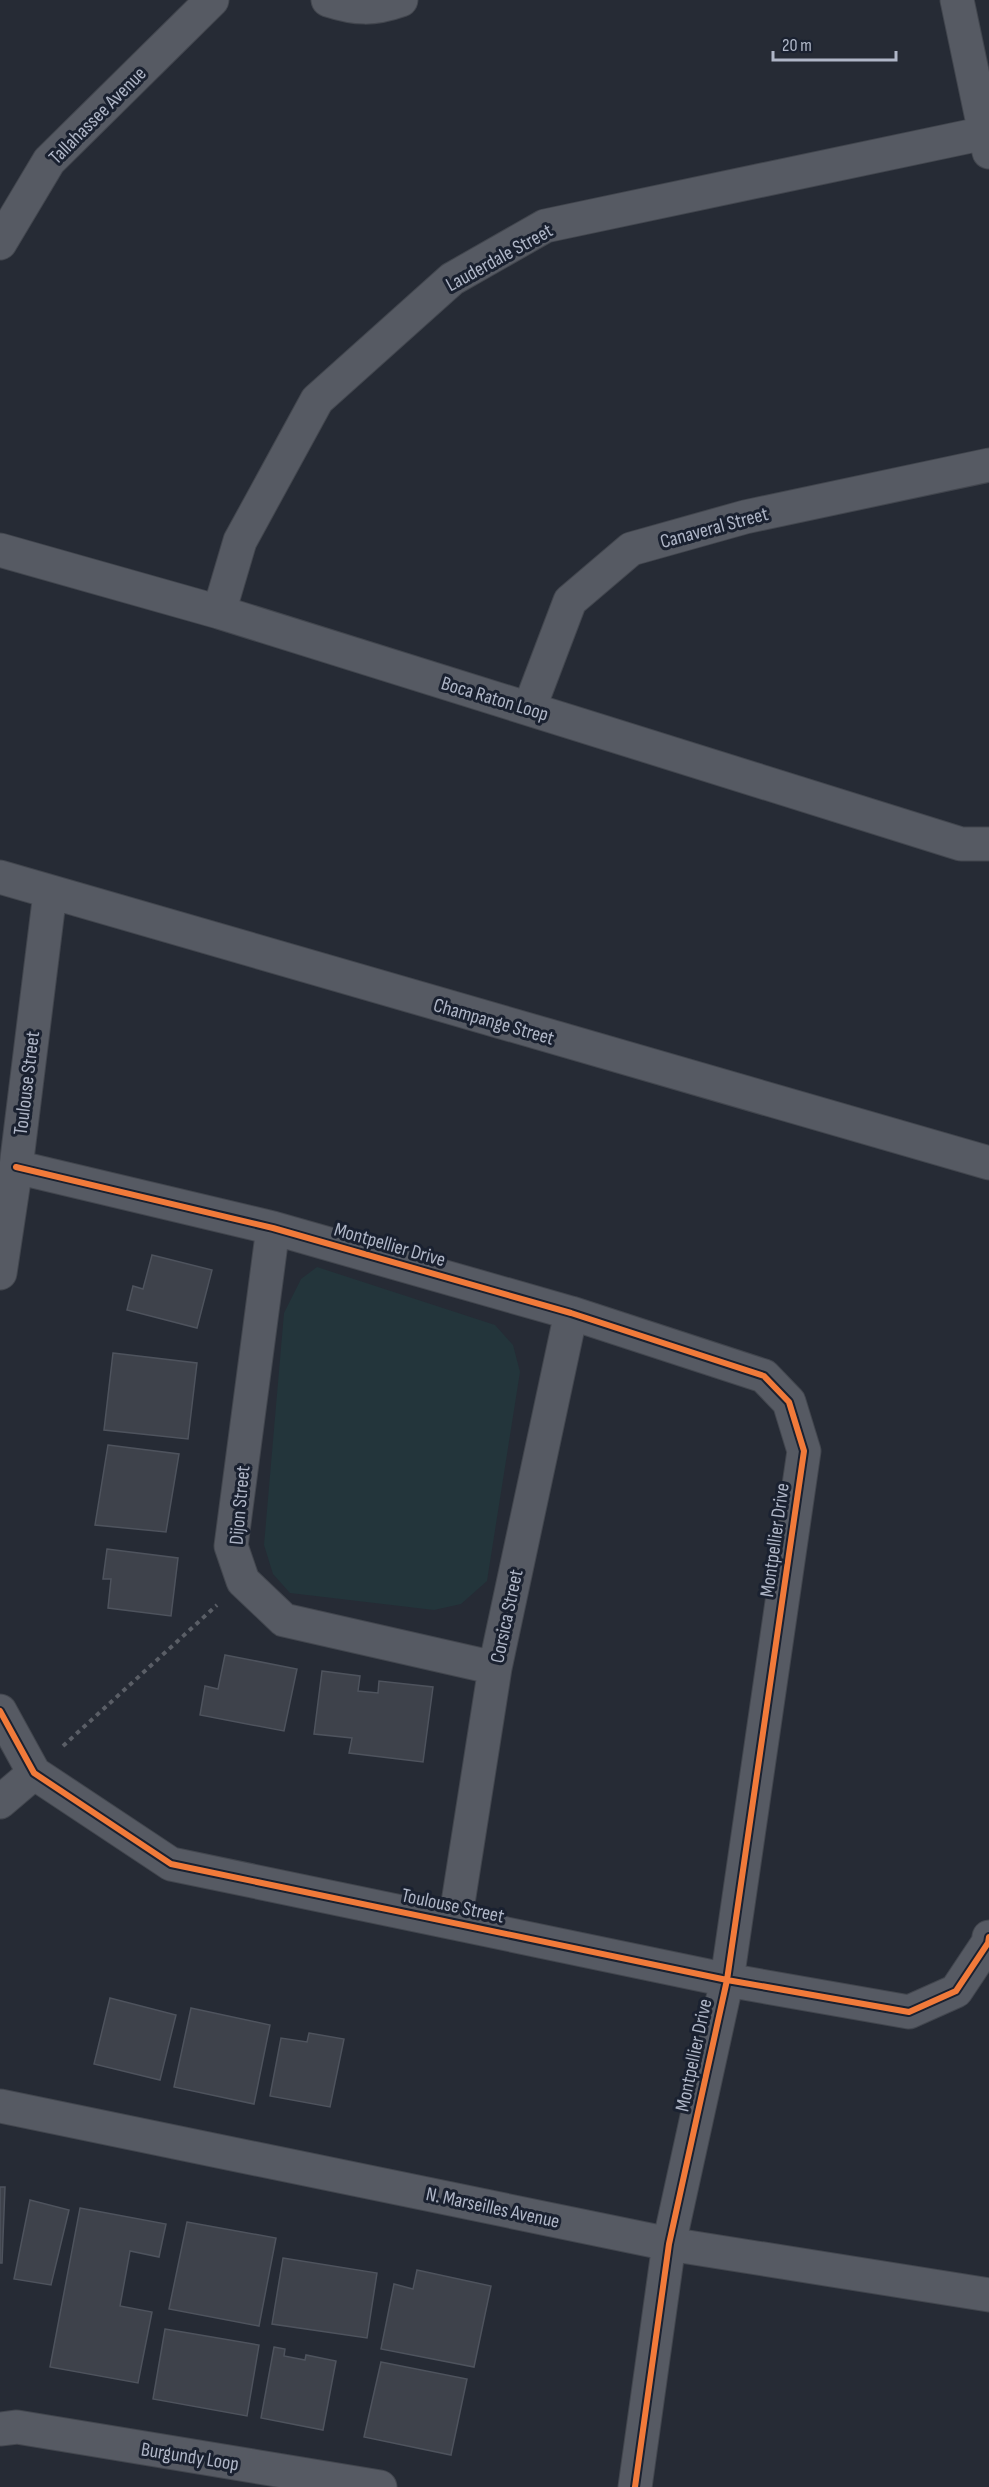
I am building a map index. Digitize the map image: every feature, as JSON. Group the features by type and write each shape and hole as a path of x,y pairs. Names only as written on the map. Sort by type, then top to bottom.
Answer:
{"street":[{"name":"Tallahassee Avenue","path":"0,243 49,160 212,0"},
{"path":"328,0 354,8 382,7 401,0"},
{"path":"957,0 987,142"},
{"name":"Lauderdale Street","path":"219,612 240,541 317,400 452,279 545,226 987,142"},
{"name":"Canaveral Street","path":"529,709 570,601 631,549 745,517 989,465"},
{"name":"Boca Raton Loop","path":"0,550 219,612 961,844 989,844"},
{"name":"Champange Street","path":"0,877 989,1163"},
{"name":"Toulouse Street","path":"0,1273 16,1167 50,893"},
{"name":"Montpellier Drive","path":"16,1167 273,1228 572,1313 764,1376 789,1402 804,1451 727,1980 669,2244 635,2487"},
{"name":"Dijon Street","path":"273,1228 231,1546 243,1581 284,1620 495,1668"},
{"name":"Corsica Street","path":"456,1922 495,1668 572,1313"},
{"name":"Toulouse Street","path":"0,1711 34,1773 171,1864 727,1980 909,2012 956,1991 988,1944 989,1936"},
{"path":"0,1802 34,1773"},
{"name":"N. Marseilles Avenue","path":"0,2106 669,2244 989,2295"},
{"name":"Burgundy Loop","path":"0,2429 17,2427 380,2487"}],"path":[{"path":"34,1773 243,1581"}],"shaded area":[{"path":"317,1267 495,1325 513,1345 520,1372 487,1581 461,1604 434,1610 290,1593 273,1574 264,1545 284,1313 301,1279"}],"building":[{"path":"152,1255 212,1270 197,1328 127,1310 133,1286 143,1289"},
{"path":"113,1353 197,1363 188,1439 104,1430"},
{"path":"108,1445 179,1454 166,1532 95,1525"},
{"path":"107,1549 178,1558 171,1616 108,1608 111,1579 103,1579"},
{"path":"225,1655 297,1669 284,1731 200,1715 205,1686 218,1689"},
{"path":"322,1671 360,1676 358,1691 378,1693 379,1681 433,1687 423,1762 349,1753 352,1738 314,1734"},
{"path":"110,1998 176,2015 160,2080 94,2064"},
{"path":"191,2008 270,2025 254,2104 174,2087"},
{"path":"309,2033 344,2039 330,2107 270,2096 281,2038 307,2042"},
{"path":"0,2187 5,2187 2,2263 0,2263"},
{"path":"30,2200 69,2210 51,2285 14,2279"},
{"path":"80,2208 166,2224 159,2257 130,2251 120,2306 152,2312 138,2383 50,2367"},
{"path":"187,2222 276,2238 259,2326 169,2309"},
{"path":"283,2258 377,2273 367,2338 272,2324"},
{"path":"417,2270 491,2286 474,2367 381,2349 394,2284 413,2289"},
{"path":"165,2329 259,2345 247,2416 153,2399"},
{"path":"274,2347 285,2349 284,2356 305,2360 306,2355 336,2361 323,2430 261,2418"},
{"path":"381,2362 467,2379 451,2455 364,2437"}],"cycle path":[{"path":"16,1167 273,1228 571,1313 764,1376 789,1402 804,1451 727,1980 669,2244 635,2487"},
{"path":"0,1711 34,1773 171,1864 727,1980 909,2012 956,1991 988,1943 989,1937"}]}
